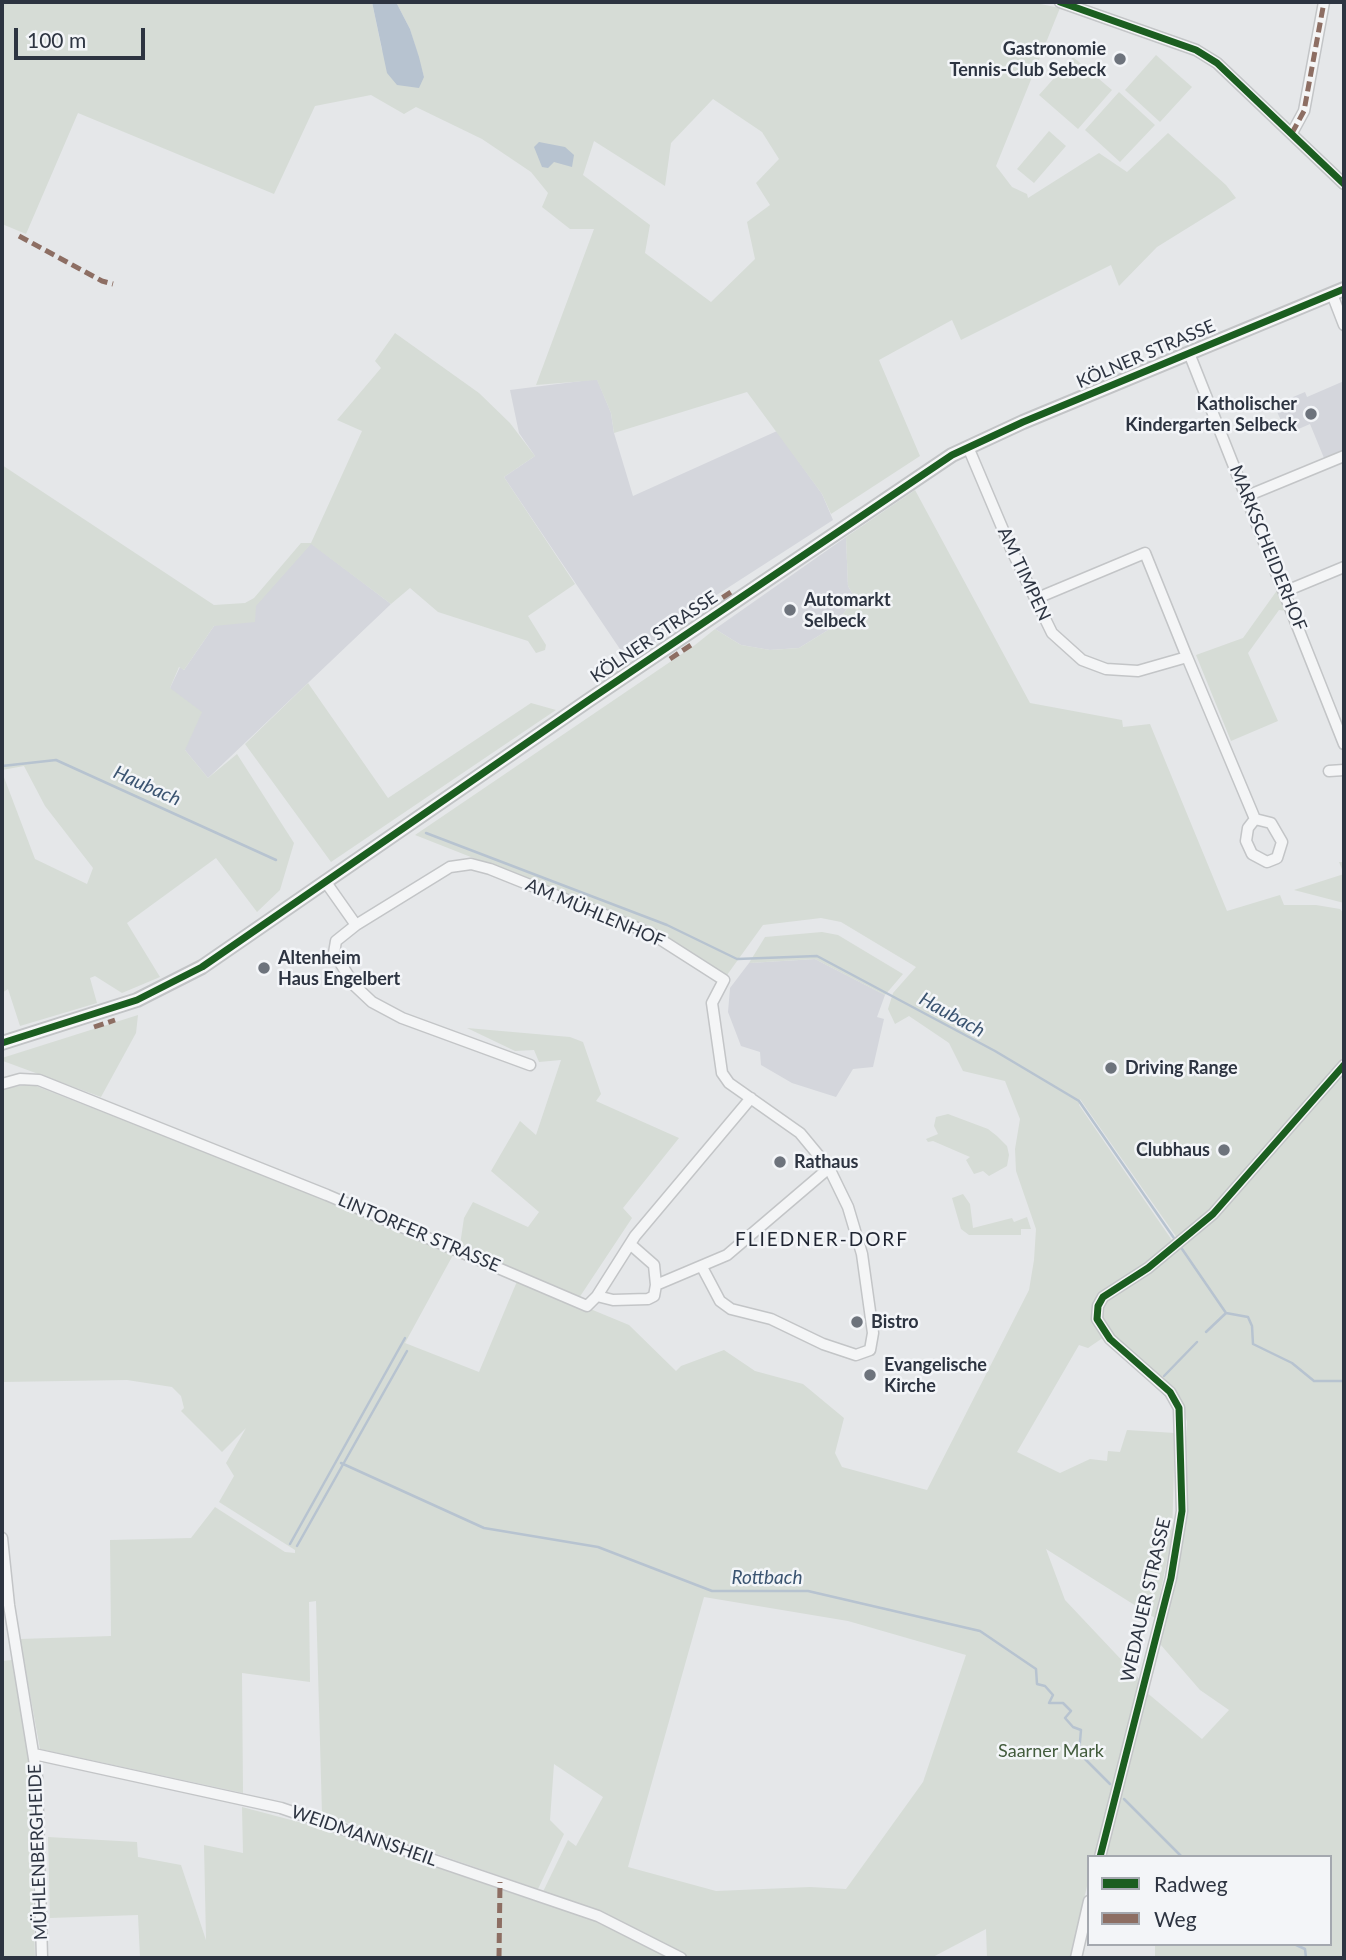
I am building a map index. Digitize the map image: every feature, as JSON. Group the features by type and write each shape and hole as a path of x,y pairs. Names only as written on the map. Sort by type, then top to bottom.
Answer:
{"main road":[{"name":"KÖLNER STRASSE","path":"2,1043 137,1000 202,967 892,493 968,447 1344,289"}],"street":[{"path":"1060,2 1196,50 1234,77 1344,184"},
{"path":"1292,133 1304,111 1324,2"},
{"path":"1332,294 1344,325"},
{"name":"MARKSCHEIDERHOF","path":"1189,354 1286,591 1344,744"},
{"name":"AM TIMPEN","path":"968,447 1035,599 1052,633 1071,653 1094,665 1138,671 1187,657"},
{"path":"1247,496 1344,456"},
{"path":"1035,599 1146,553 1255,819"},
{"path":"1286,591 1344,567"},
{"path":"1329,771 1344,770"},
{"path":"1255,819 1271,823 1282,842 1277,858 1267,862 1252,855 1246,841 1248,828 1255,819"},
{"name":"AM MÜHLENHOF","path":"356,925 430,877 450,867 471,864 491,869 652,933 724,980 712,1003 718,1060 729,1083 800,1133 829,1168 848,1207 862,1254 873,1342 866,1353 856,1354 823,1344 771,1320 731,1309 720,1301 702,1267"},
{"path":"325,881 356,925 336,941 334,953 355,986 372,1002 402,1018 530,1065"},
{"name":"WEDAUER STRASSE","path":"1101,1855 1171,1578 1182,1511 1179,1408 1170,1392 1110,1339 1097,1319 1098,1306 1103,1297 1177,1245 1213,1214 1344,1065"},
{"name":"LINTORFER STRASSE","path":"2,1084 20,1079 39,1080 376,1215 587,1306 597,1296"},
{"path":"630,1244 654,1265 654,1296 648,1300 613,1300 597,1296 630,1244 751,1098"},
{"path":"656,1285 702,1267 736,1249 829,1168"},
{"name":"MÜHLENBERGHEIDE","path":"2,1538 9,1605 34,1754 43,1958"},
{"name":"WEIDMANNSHEIL","path":"34,1754 281,1808 598,1916 681,1958"},
{"path":"1076,1958 1087,1910"}],"shaded area":[{"path":"597,379 611,413 614,433 633,496 777,431 822,494 833,520 698,607 676,629 628,661 504,477 535,456 519,433 510,390"},
{"name":"Katholischer Kindergarten Selbeck","path":"1344,381 1344,450 1324,458 1310,424 1287,434 1274,405 1305,392 1307,397"},
{"path":"846,537 848,586 855,598 833,627 799,648 770,650 741,645 715,629"},
{"path":"311,543 391,604 208,778 185,750 170,688 180,667 184,670 214,626 255,606"},
{"path":"815,959 885,995 877,1017 884,1019 873,1067 853,1069 836,1097 792,1083 761,1065 760,1052 741,1046 728,1012 730,988 749,963"}],"green space":[{"path":"2,2 372,2 382,50 424,77 410,29 396,2 1031,2 1060,8 996,166 1012,187 1027,194 1028,198 1099,153 1127,172 1168,133 1226,185 1236,198 1157,247 1119,286 1111,265 961,340 952,320 879,360 920,456 831,514 822,494 747,392 614,433 611,413 597,380 536,385 594,229 570,229 542,207 548,193 531,172 482,139 416,107 404,114 371,95 315,106 274,194 78,113 26,234 2,224","holes":["713,99 762,132 779,159 756,183 770,205 747,222 755,259 711,302 645,253 650,225 583,175 594,141 665,186 671,143"]},
{"path":"1156,55 1192,87 1160,122 1125,90"},
{"path":"1073,57 1112,90 1078,129 1039,95"},
{"path":"1119,92 1155,125 1120,162 1085,130"},
{"path":"1049,131 1066,146 1034,183 1017,169"},
{"path":"395,333 479,393 510,423 535,456 504,477 575,584 528,616 546,645 545,650 536,653 528,641 438,612 410,588 391,604 311,544 256,606 255,622 214,626 184,670 179,667 170,688 202,712 185,750 208,778 237,754 294,843 280,890 257,912 216,858 127,923 160,977 122,993 95,976 90,978 97,1003 20,1026 8,989 2,993 2,772 35,859 87,884 93,868 45,806 24,766 2,770 2,465 214,605 245,603 254,598 301,543 311,543 362,431 337,420 381,368 375,361"},
{"name":"Saarner Mark","path":"915,490 1030,703 1122,720 1123,727 1150,724 1227,911 1280,895 1284,905 1316,905 1340,909 1344,914 1344,1958 1155,1958 1155,1946 1332,1946 1332,1855 1087,1855 1087,1886 1070,1958 987,1958 986,1929 931,1958 140,1958 138,1915 50,1918 48,1837 137,1842 138,1857 181,1865 206,1940 204,1845 243,1853 242,1807 314,1826 538,1902 568,1840 576,1846 603,1797 554,1764 550,1820 564,1834 538,1889 322,1814 316,1601 309,1602 310,1682 242,1673 243,1793 40,1749 20,1639 111,1636 110,1540 191,1538 215,1507 285,1552 295,1553 295,1550 219,1502 234,1476 226,1463 246,1428 222,1452 181,1411 184,1408 181,1396 172,1387 127,1380 2,1382 2,1089 31,1084 449,1248 453,1255 405,1343 479,1372 518,1279 629,1325 676,1371 681,1366 724,1350 755,1371 803,1384 844,1418 835,1453 842,1467 927,1490 1029,1290 1036,1229 1016,1171 1015,1149 1020,1119 1005,1081 963,1071 949,1043 909,1016 895,1024 888,1009 893,993 916,967 841,922 821,918 763,925 727,975 646,926 415,835 715,629 741,645 770,650 799,648 833,627 855,598 848,586 846,537","holes":["1080,1099 1182,1245 1178,1249 1079,1105","1110,1333 1173,1388 1182,1402 1187,1422 1181,1541 1160,1644 1200,1690 1229,1710 1202,1739 1145,1691 1147,1687 1065,1600 1046,1549 1155,1618 1172,1537 1175,1433 1127,1430 1120,1452 1108,1451 1107,1461 1090,1459 1060,1473 1017,1452 1079,1345 1088,1348","704,1597 848,1621 966,1655 923,1782 846,1889 810,1887 716,1891 628,1867"]},
{"path":"1278,589 1286,611 1279,610 1248,653 1278,721 1231,741 1196,655 1243,638"},
{"path":"308,683 388,798 531,703 556,710 331,862 245,744"},
{"path":"1344,874 1344,903 1294,890"},
{"path":"822,932 838,935 903,974 885,995 815,959 749,963 765,937"},
{"path":"138,1015 136,1033 101,1097 3,1061 2,1058"},
{"path":"467,1028 570,1037 583,1042 601,1094 596,1101 679,1138 623,1208 632,1218 579,1298 460,1245 464,1218 473,1202 528,1227 539,1212 491,1171 520,1121 536,1135 561,1060 539,1062 534,1050 515,1051"},
{"path":"948,1114 988,1129 997,1136 1007,1146 1007,1166 989,1176 983,1171 974,1174 966,1160 970,1157 933,1141 928,1142 926,1139 938,1134 934,1126 936,1117"},
{"path":"963,1194 970,1204 973,1228 1012,1218 1014,1222 1027,1217 1031,1229 1021,1229 1021,1235 969,1235 961,1229 952,1198"},
{"path":"12,1660 29,1756 35,1958 2,1958 2,1661"}],"water":[{"path":"372,2 396,2 410,29 419,57 424,77 419,88 397,85 387,73"},
{"path":"539,142 565,147 574,155 572,167 554,162 548,168 542,167 534,147"}],"waterway":[{"name":"Haubach","path":"2,766 56,760 276,860"},
{"name":"Haubach","path":"426,833 667,925 737,959 817,956 995,1051 1079,1101 1176,1241"},
{"name":"Haubach","path":"1180,1246 1226,1313 1248,1317 1252,1326 1253,1344 1292,1363 1314,1381 1344,1381"},
{"path":"1206,1332 1226,1313"},
{"path":"290,1544 405,1338"},
{"path":"1164,1376 1197,1342"},
{"path":"297,1546 407,1351"},
{"path":"1156,1386 1169,1398"},
{"name":"Rottbach","path":"341,1463 484,1528 598,1547 712,1591 808,1591 980,1631 1036,1669 1037,1684 1045,1686 1053,1695 1049,1703 1063,1703 1071,1711 1065,1718 1073,1727 1081,1730 1079,1753 1110,1784"},
{"path":"1165,1584 1168,1570"},
{"name":"Rottbach","path":"1124,1799 1180,1855"},
{"name":"Rottbach","path":"1298,1946 1305,1949 1306,1958"}],"marked path":[{"path":"1292,133 1304,111 1324,2"},
{"path":"19,236 102,281 113,284"},
{"path":"710,606 731,592"},
{"path":"670,659 694,643"},
{"path":"94,1027 115,1020"},
{"path":"499,1958 500,1882"}],"cycle path":[{"path":"1060,2 1196,50 1217,63 1344,184"},
{"path":"2,1043 137,1000 202,967 589,700 952,455 1023,422 1344,289"},
{"path":"1101,1855 1171,1578 1182,1511 1179,1408 1170,1392 1110,1339 1097,1319 1098,1306 1103,1297 1148,1268 1213,1214 1344,1065"}],"place":[{"name":"Gastronomie Tennis-Club Sebeck","path":"1120,59"},
{"name":"Katholischer Kindergarten Selbeck","path":"1311,414"},
{"name":"Automarkt Selbeck","path":"790,610"},
{"name":"Altenheim Haus Engelbert","path":"264,968"},
{"name":"Driving Range","path":"1111,1068"},
{"name":"Clubhaus","path":"1224,1150"},
{"name":"Rathaus","path":"780,1162"},
{"name":"Bistro","path":"857,1322"},
{"name":"Evangelische Kirche","path":"870,1375"}],"district":[{"name":"FLIEDNER-DORF","path":"822,1240"}]}
